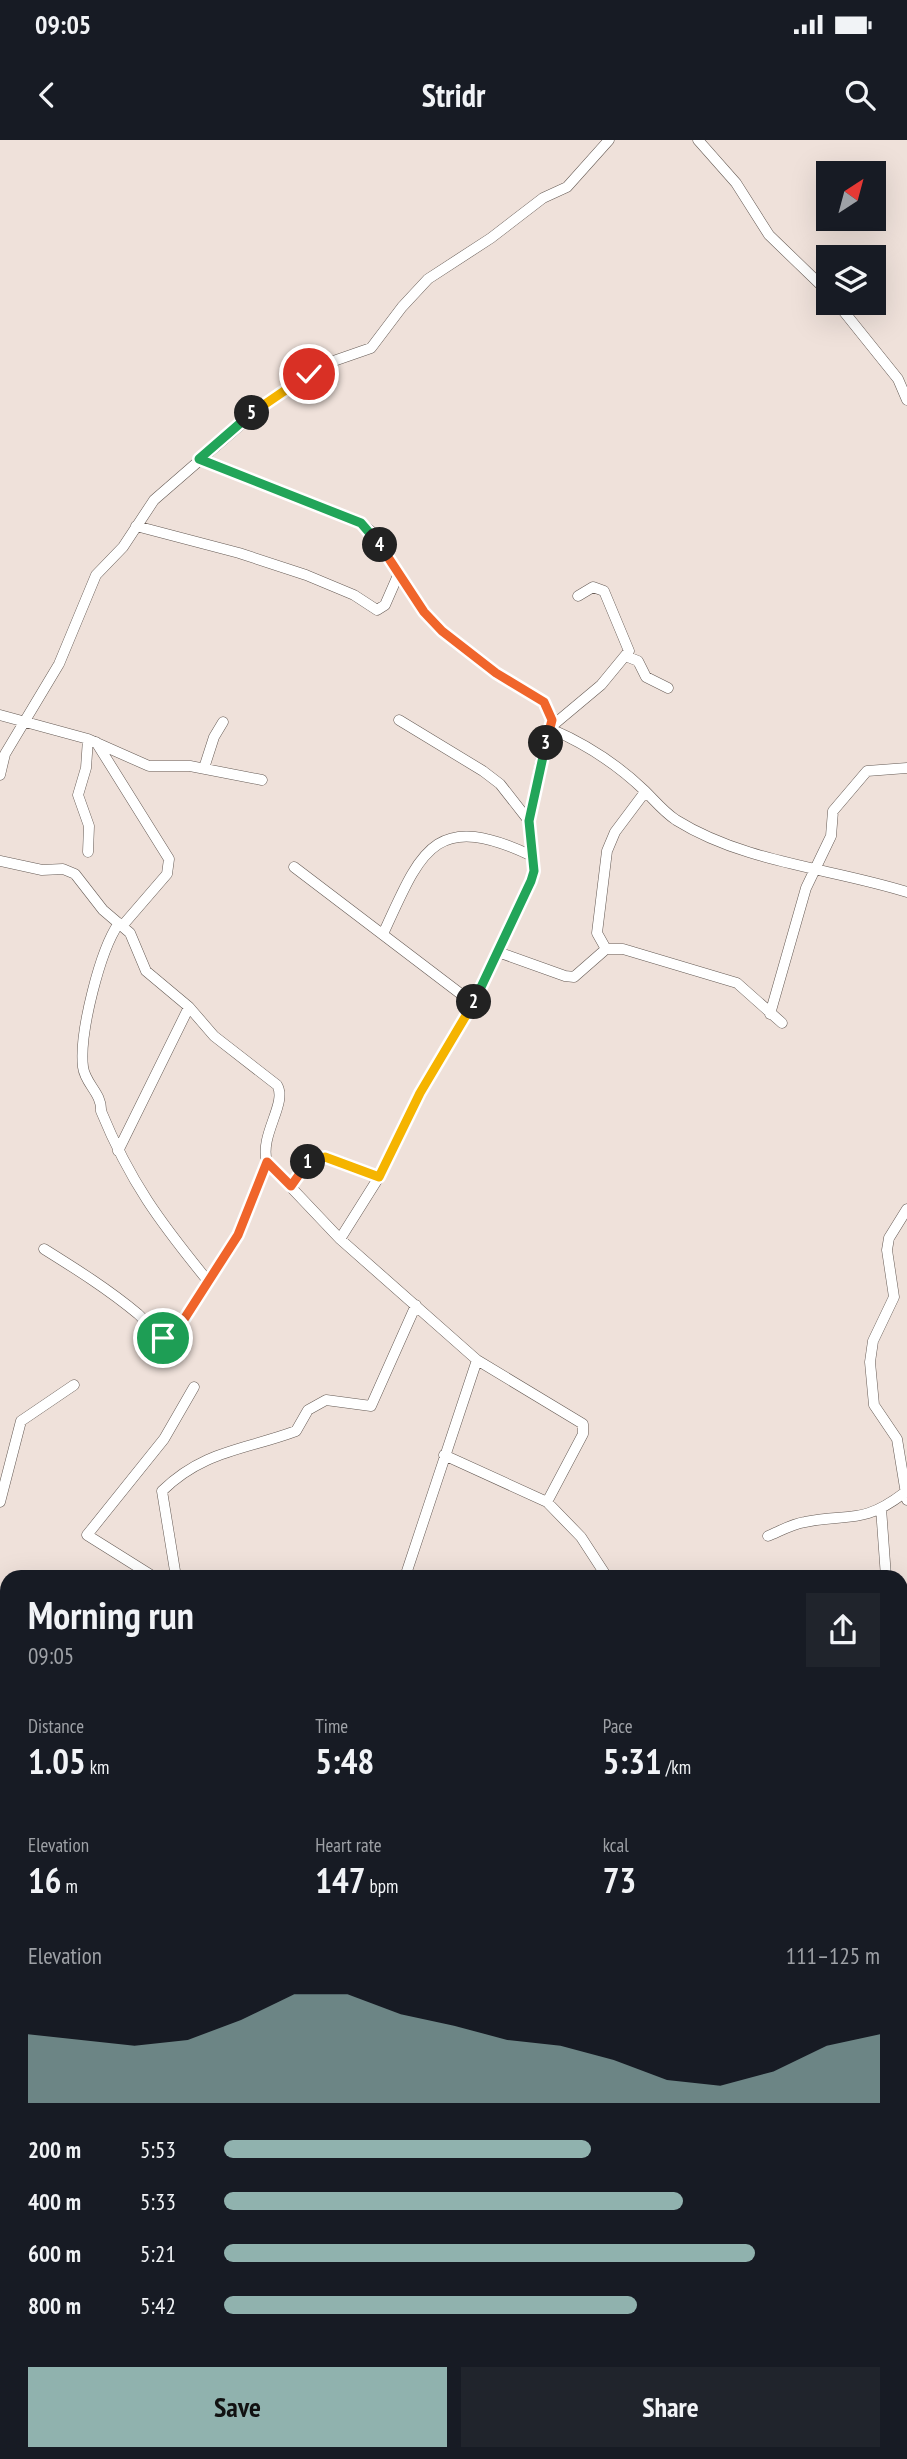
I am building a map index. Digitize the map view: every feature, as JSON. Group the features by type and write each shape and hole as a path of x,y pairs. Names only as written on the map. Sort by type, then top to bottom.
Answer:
{"street":[{"path":"0,775 5,754 59,664 96,575 123,547 154,500 261,407 333,360 352,357 371,348 402,307 428,279 543,198 567,187 609,140"},
{"path":"698,140 736,183 769,235 816,280"},
{"path":"847,315 898,379 907,400"},
{"path":"199,459 361,523 372,532 424,612 442,631 496,673 544,702 551,715 552,727 542,755 529,821 531,881 474,1003 420,1093 379,1177 340,1239"},
{"path":"136,526 240,553 306,575 354,595 377,610 385,605 398,573"},
{"path":"552,727 585,700 628,657 627,640 604,591 593,587 578,596"},
{"path":"628,657 638,661 648,678 668,688"},
{"path":"0,715 92,741 149,766 204,768 262,780"},
{"path":"399,720 500,784 529,821"},
{"path":"204,768 214,737 223,722"},
{"path":"552,727 594,751 676,820 717,840 773,858 907,892"},
{"path":"88,852 89,826 78,795 92,741"},
{"path":"92,741 169,859 167,874 108,939 86,1027 83,1057 85,1076 101,1100 101,1111 118,1151 156,1216 208,1281"},
{"path":"770,1014 796,918 814,867 831,836 833,811 861,776 875,769 907,768"},
{"path":"606,949 597,933 607,851 615,832 645,792"},
{"path":"383,934 425,854 437,842 481,837 532,856"},
{"path":"0,861 42,870 69,871 134,940 139,959 146,971 189,1007 214,1036 260,1069 281,1090 267,1131 264,1153 267,1162 340,1239 477,1360 583,1424 582,1436 547,1502"},
{"path":"294,866 474,1003"},
{"path":"498,952 575,976 606,949 623,950 737,983 782,1023"},
{"path":"118,1151 189,1007"},
{"path":"291,1186 313,1158 325,1157 379,1177"},
{"path":"44,1249 91,1278 167,1340 172,1338 238,1235 267,1162"},
{"path":"768,1536 800,1522 862,1517 906,1497 897,1439 874,1405 870,1362 873,1341 894,1297 887,1250 889,1238 907,1209"},
{"path":"175,1570 162,1491 190,1467 206,1458 296,1431 309,1410 326,1400 371,1406 416,1305"},
{"path":"407,1570 477,1360"},
{"path":"1,1496 21,1421 74,1385"},
{"path":"143,1570 87,1535 164,1439 194,1387"},
{"path":"444,1455 547,1502 580,1537 602,1570"},
{"path":"881,1508 885,1570"}],"route":[{"path":"163,1338 172,1338 238,1235 267,1162 291,1186 306,1163 313,1158 325,1157 379,1177 420,1093 474,1003 534,871 529,821 542,755 552,726 551,715 544,702 496,673 442,631 424,612 372,532 361,523 345,519 321,506 255,484 199,459 261,407 309,374"}]}
